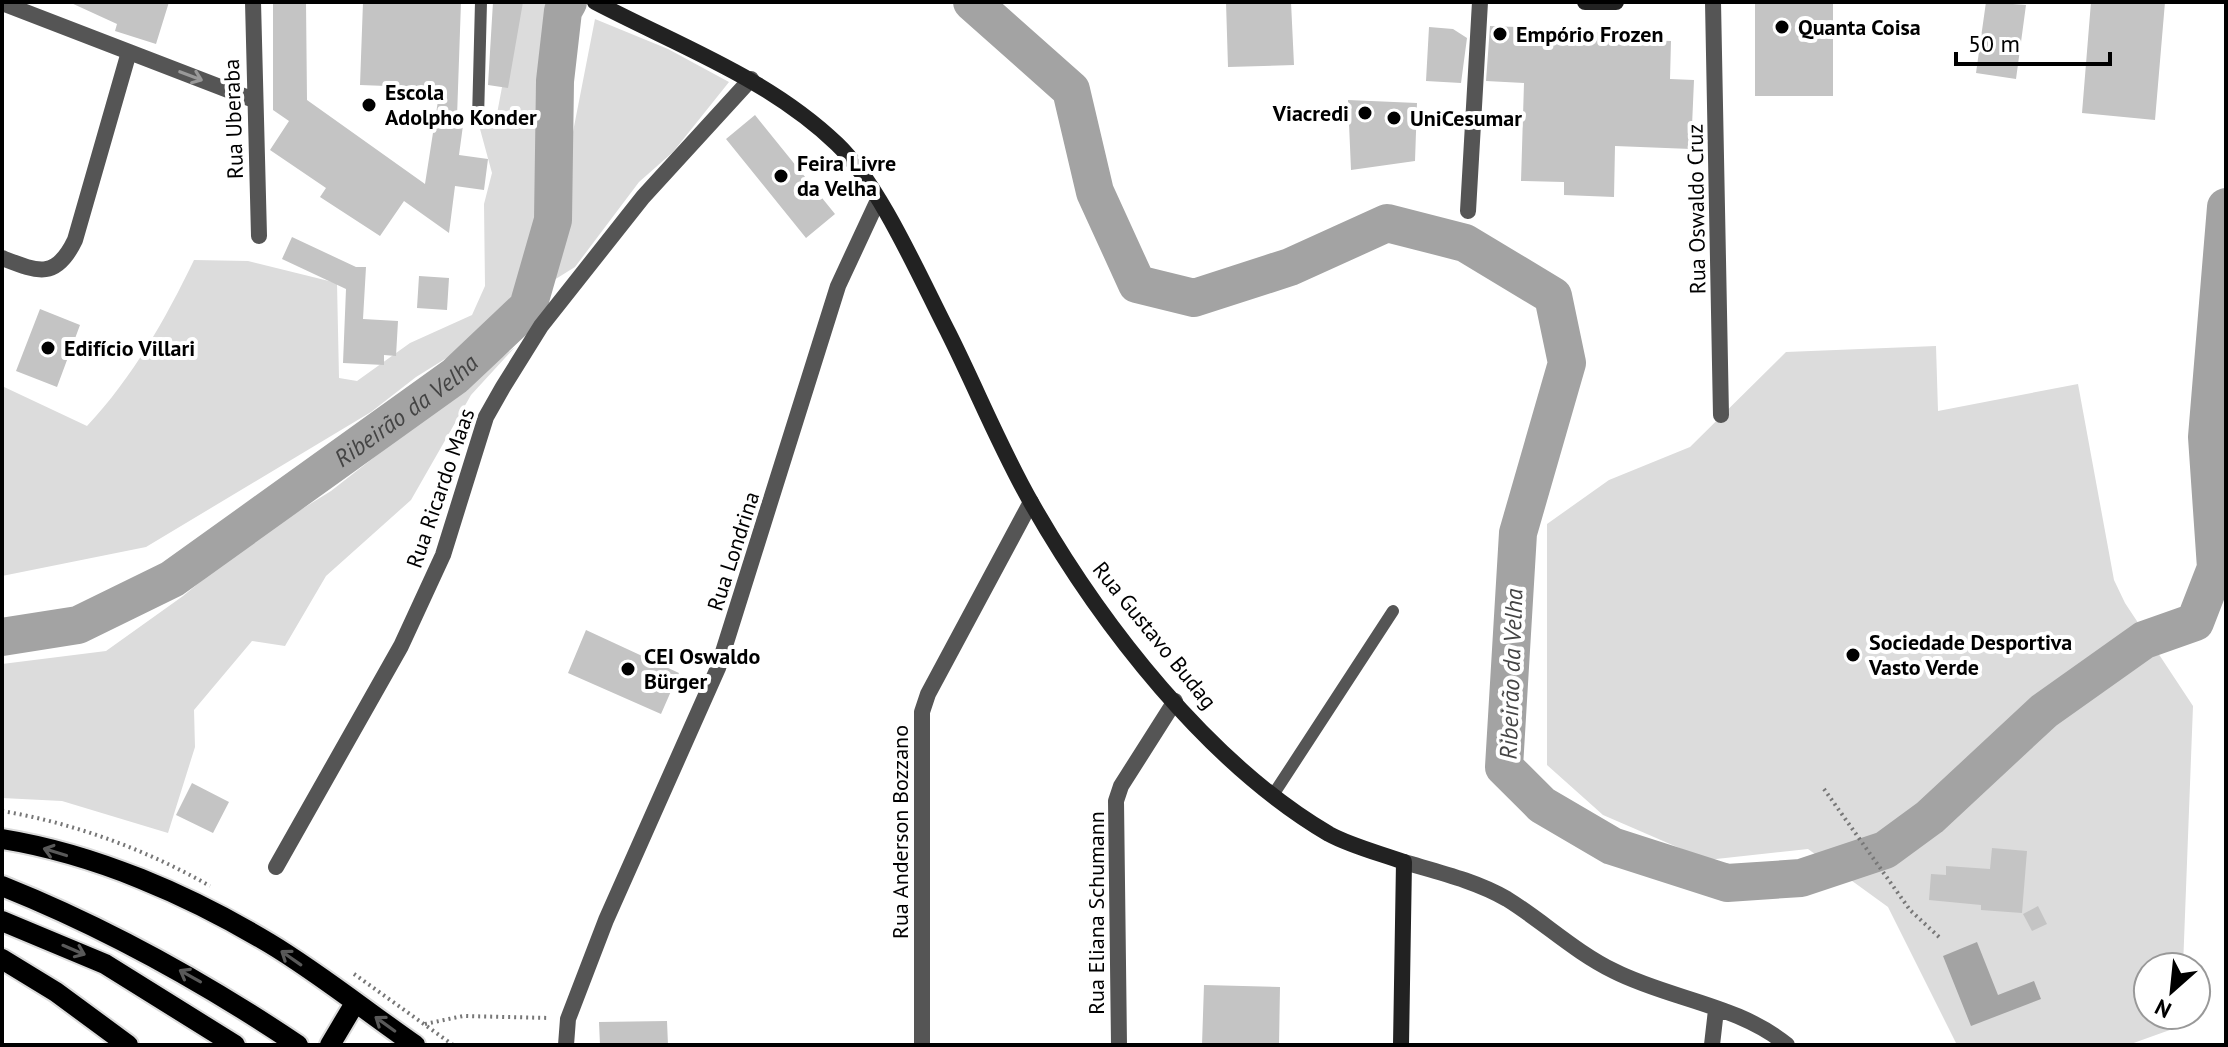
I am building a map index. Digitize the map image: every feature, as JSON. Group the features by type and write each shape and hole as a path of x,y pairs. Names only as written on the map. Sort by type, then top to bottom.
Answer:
{"main road":[{"path":"2,839 110,869 189,899 271,944 415,1045"},
{"path":"2,886 119,937 298,1045"},
{"path":"2,921 105,964 235,1045"},
{"path":"2,959 56,992 128,1045"},
{"path":"330,1045 355,1003"}],"street":[{"name":"Rua Uberaba","path":"253,2 259,236"},
{"name":"Rua Gustavo Budag","path":"595,2 751,79 781,97 839,146 878,200 1031,502 1105,617 1175,701 1273,795 1332,835 1484,888 1611,970 1752,1021 1787,1045"},
{"path":"1468,211 1480,2"},
{"path":"1585,2 1616,2"},
{"name":"Rua Oswaldo Cruz","path":"1713,2 1721,415"},
{"path":"2,3 254,100"},
{"path":"2,258 31,269 51,270 66,260 75,240 129,52"},
{"name":"Rua Ricardo Maas","path":"276,867 401,646 443,555 486,417 503,387 541,326 643,197 751,79"},
{"name":"Rua Londrina","path":"566,1045 568,1019 606,920 718,668 838,286 878,200"},
{"name":"Rua Anderson Bozzano","path":"922,1045 922,712 928,694 1031,502"},
{"name":"Rua Eliana Schumann","path":"1119,1045 1116,801 1121,786 1175,701"},
{"path":"1401,1045 1404,862"},
{"path":"1712,1045 1716,1010"}],"lane":[{"path":"478,119 481,2"},
{"path":"1273,795 1393,611"}],"path":[{"path":"1824,789 1910,910 1939,937"},
{"path":"425,1024 463,1016 568,1019"}],"shaded area":[{"path":"518,2 556,2 544,110 541,199 524,298 482,336 416,377 371,412 146,547 2,576 2,386 87,426 119,388 147,347 194,260 248,261 337,283 339,378 357,381 410,343 472,315 485,286 484,204 492,173 480,129 496,119"},
{"path":"595,19 668,49 729,82 673,152 639,182 575,267 546,285 570,191 572,137"},
{"name":"Sociedade Desportiva Vasto Verde","path":"1936,346 1938,411 2078,384 2114,580 2125,603 2193,706 2184,951 2132,951 2132,1031 2167,1031 2128,1045 1957,1045 1888,907 1808,849 1707,860 1603,815 1547,765 1547,524 1609,480 1690,447 1786,352"},
{"path":"515,347 471,395 411,500 326,576 285,646 252,641 194,710 195,747 168,833 62,801 2,798 2,664 106,651 183,596 250,541 331,491"},
{"path":"1977,942 1998,995 2034,981 2041,999 1971,1026 1943,956"}],"building":[{"path":"69,2 169,2 156,44 115,31 117,24"},
{"path":"273,2 306,2 307,100 425,184 440,88 360,85 363,2 461,2 457,117 464,118 459,155 488,159 484,190 455,186 449,233 404,201 380,236 320,197 326,188 270,150 289,121 273,110"},
{"path":"493,2 523,2 508,88 488,85"},
{"path":"1226,2 1291,2 1294,65 1228,67"},
{"path":"1755,2 1833,2 1833,96 1755,96"},
{"path":"1986,2 2026,5 2016,79 1976,73"},
{"path":"2091,2 2165,2 2155,120 2082,113"},
{"path":"1490,26 1516,27 1516,34 1616,32 1616,39 1671,41 1670,79 1694,80 1691,149 1615,146 1614,197 1564,195 1564,182 1521,181 1524,83 1486,81"},
{"path":"1429,27 1453,29 1467,38 1461,83 1426,81"},
{"path":"1348,100 1417,103 1415,161 1351,170"},
{"name":"Feira Livre da Velha","path":"755,115 835,214 806,238 726,139"},
{"path":"292,237 356,267 366,267 363,319 398,321 396,356 384,355 384,365 343,363 346,289 282,259"},
{"path":"419,276 449,278 447,310 417,308"},
{"name":"Edifício Villari","path":"40,309 80,325 57,387 16,371"},
{"path":"586,630 679,673 661,714 568,673"},
{"path":"192,783 229,802 213,833 176,815"},
{"path":"1992,848 2027,851 2022,913 1981,910 1981,905 1929,900 1931,874 1946,875 1946,866 1990,869"},
{"path":"2038,906 2047,924 2032,931 2023,914"},
{"path":"1204,985 1280,987 1279,1045 1202,1045"},
{"path":"667,1021 668,1045 600,1045 599,1022"}],"waterway":[{"name":"Ribeirão da Velha","path":"2,637 78,625 172,579 455,376 528,307 553,220 555,81 563,11 568,2"},
{"name":"Ribeirão da Velha","path":"972,2 1071,90 1095,192 1137,284 1194,298 1290,267 1387,223 1465,243 1553,296 1567,363 1518,533 1504,767 1542,805 1612,846 1727,883 1801,878 1885,850 1930,817 2044,711 2144,640 2195,622 2216,568 2207,437 2226,207"}],"place":[{"name":"Quanta Coisa","path":"1782,27"},
{"name":"Empório Frozen","path":"1500,34"},
{"name":"Escola Adolpho Konder","path":"369,105"},
{"name":"Viacredi","path":"1365,113"},
{"name":"UniCesumar","path":"1394,118"},
{"name":"Feira Livre da Velha","path":"781,176"},
{"name":"Edifício Villari","path":"48,348"},
{"name":"Sociedade Desportiva Vasto Verde","path":"1853,655"},
{"name":"CEI Oswaldo Bürger","path":"628,669"}]}
